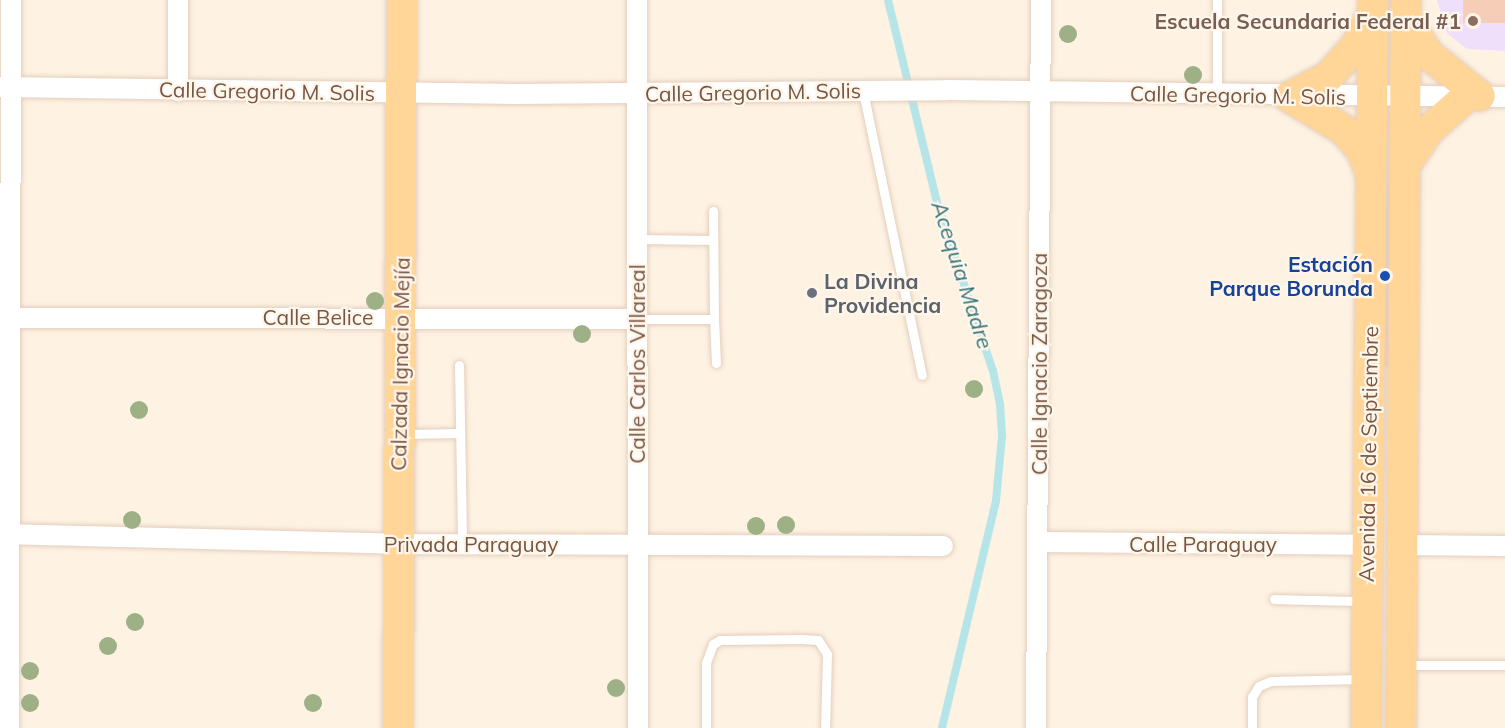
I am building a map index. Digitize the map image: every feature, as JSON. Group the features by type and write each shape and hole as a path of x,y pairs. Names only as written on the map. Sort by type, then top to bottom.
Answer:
{"main road":[{"name":"Calzada Ignacio Mejía","path":"398,728 402,0"},
{"name":"Avenida 16 de Septiembre","path":"1366,728 1373,8"},
{"path":"1288,97 1328,76 1356,46 1373,8"},
{"name":"Avenida 16 de Septiembre","path":"1401,728 1406,10"},
{"path":"1404,167 1429,130 1484,96 1437,63 1406,10"},
{"path":"1288,97 1344,130 1362,151 1372,176"}],"street":[{"path":"9,728 6,535 6,87 11,0"},
{"path":"178,0 178,91"},
{"name":"Calle Carlos Villareal","path":"637,0 638,728"},
{"name":"Calle Ignacio Zaragoza","path":"1036,728 1041,0"},
{"name":"Calle Gregorio M. Solis","path":"6,87 402,93 947,90 1288,97 1484,96"},
{"name":"Calle Belice","path":"6,318 637,319"},
{"name":"Privada Paraguay","path":"6,535 398,544 637,543 942,546"},
{"name":"Calle Paraguay","path":"1038,542 1367,545"},
{"path":"1401,545 1505,546"}],"lane":[{"path":"1216,95 1217,0"},
{"path":"862,91 922,375"},
{"path":"713,210 716,363"},
{"path":"636,239 713,240"},
{"path":"637,319 714,320"},
{"path":"459,365 462,544"},
{"path":"399,434 460,433"},
{"path":"1274,599 1367,601"},
{"path":"706,728 706,663 712,645 720,640 801,639 818,640 827,654 825,728"},
{"path":"1401,665 1505,664"},
{"path":"1252,728 1252,697 1259,686 1271,681 1366,679"}],"shaded area":[{"name":"Escuela Secundaria Federal #1","path":"1437,0 1505,0 1505,51 1467,49 1447,33"}],"building":[{"path":"1463,0 1505,0 1505,23 1463,23"},
{"name":"Estación Parque Borunda","path":"1379,185 1393,185 1391,367 1378,367"}],"waterway":[{"name":"Acequia Madre","path":"888,0 938,206 993,371 1000,405 1002,436 996,501 942,728"}],"place":[{"name":"Escuela Secundaria Federal #1","path":"1473,21"},
{"name":"Estación Parque Borunda","path":"1385,276"},
{"name":"La Divina Providencia","path":"812,293"}]}
